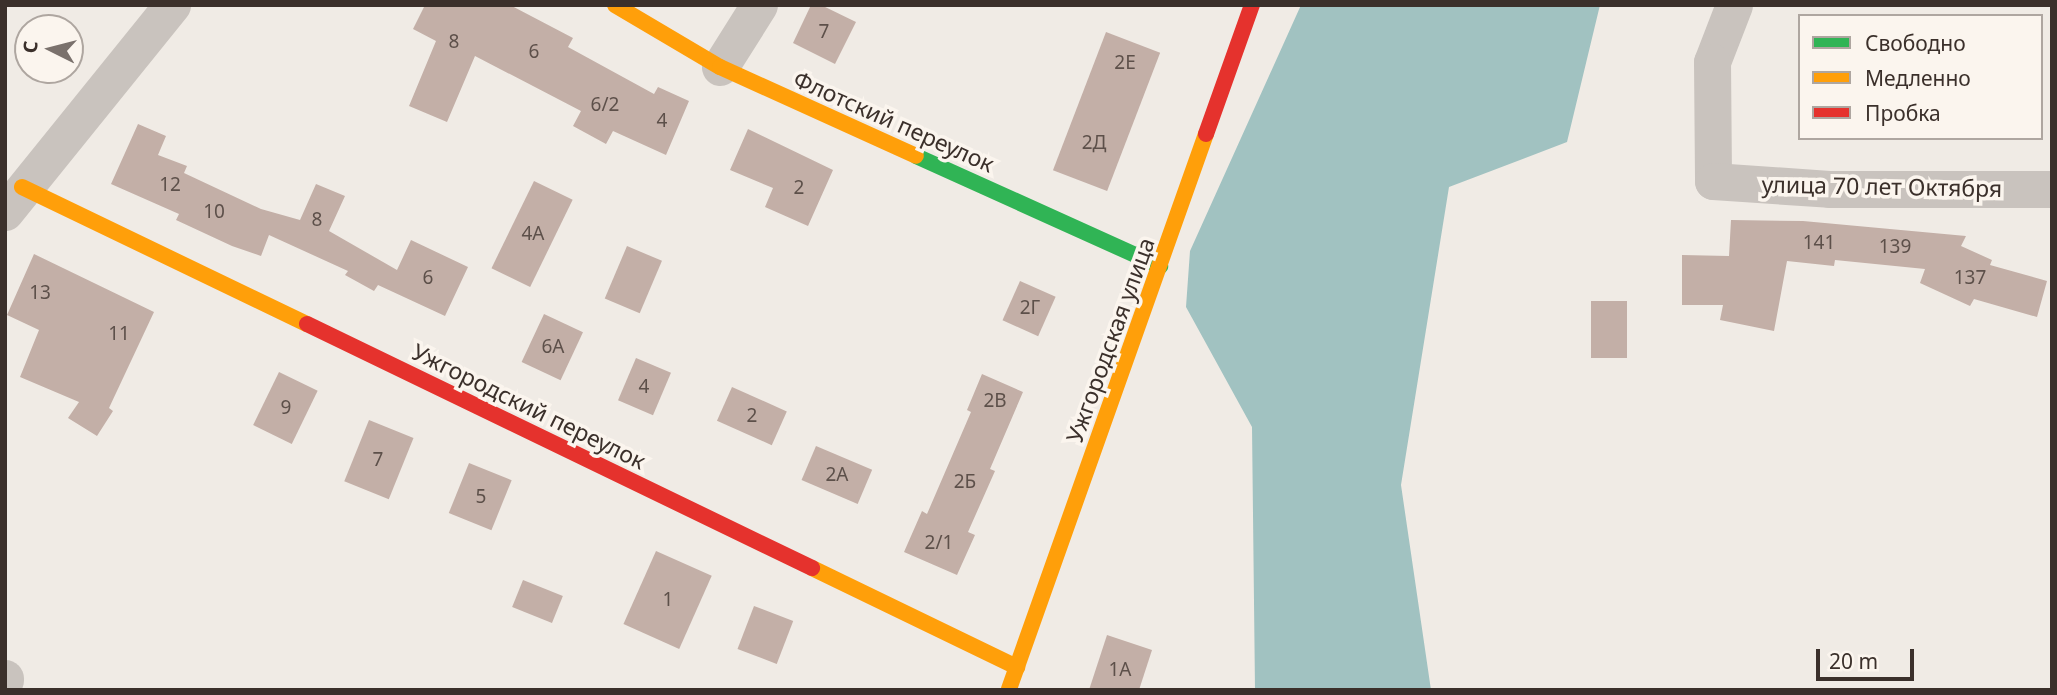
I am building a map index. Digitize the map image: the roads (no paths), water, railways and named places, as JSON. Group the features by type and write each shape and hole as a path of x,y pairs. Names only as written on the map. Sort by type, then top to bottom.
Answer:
{"street":[{"path":"14,199 172,5"},
{"name":"Флотский переулок","path":"615,5 720,67 1160,267"},
{"path":"720,67 759,5"},
{"name":"Ужгородская улица","path":"1008,690 1252,5"},
{"name":"улица 70 лет Октября","path":"1734,5 1712,62 1713,181 1829,189 2052,188"},
{"name":"Ужгородский переулок","path":"14,199 1017,667"}],"water":[{"path":"1301,5 1600,5 1567,142 1449,187 1401,485 1431,690 1255,690 1252,427 1186,307 1190,251"}]}
